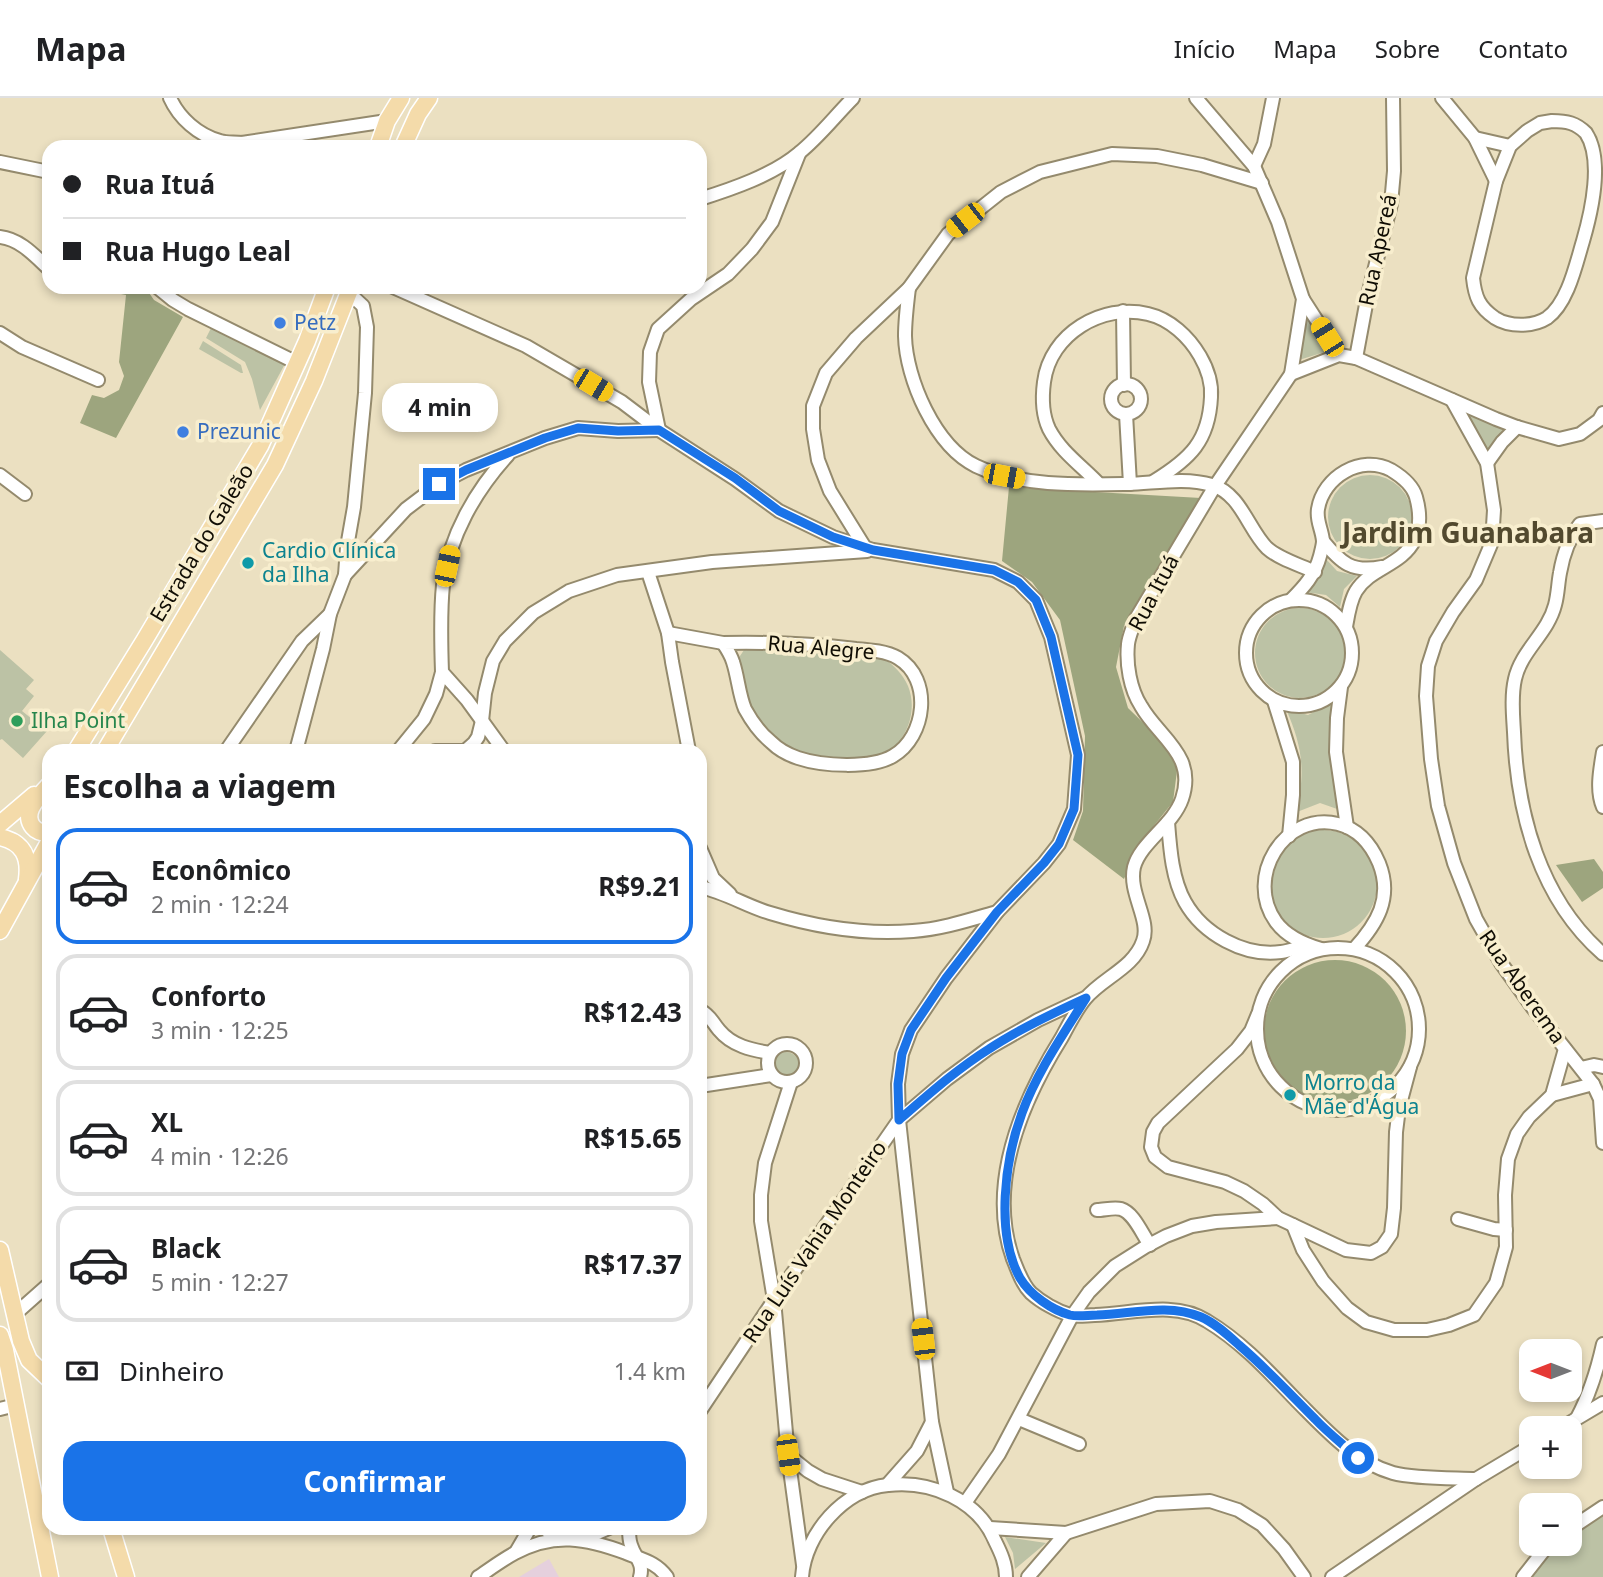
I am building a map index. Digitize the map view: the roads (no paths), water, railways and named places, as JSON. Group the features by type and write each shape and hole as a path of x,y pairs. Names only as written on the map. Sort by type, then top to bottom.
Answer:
{"main road":[{"path":"380,140 387,121 401,98"},
{"path":"406,140 429,98"},
{"name":"Estrada do Galeão","path":"80,744 159,618 260,446 324,294"},
{"name":"Estrada do Galeão","path":"108,744 275,465 314,381 348,294"},
{"path":"275,465 284,434 308,377 305,369 297,363"},
{"path":"0,824 42,790"},
{"path":"42,793 29,811 31,825 42,833"},
{"path":"0,837 19,845 25,855 28,867 26,885"},
{"path":"0,931 42,855"},
{"path":"0,1250 21,1341 29,1360 42,1371"},
{"path":"0,1335 5,1350 8,1407 50,1577"},
{"path":"113,1535 126,1577"}],"street":[{"path":"170,98 185,122 216,140"},
{"path":"707,197 768,173 799,154 853,98"},
{"name":"Rua Ituá","path":"1072,1316 1031,1293 1020,1278 1009,1247 1004,1205 1009,1156 1022,1112 1043,1068 1086,998 1131,961 1143,942 1145,929 1133,878 1135,863 1151,839 1168,822 1181,801 1185,783 1184,765 1176,748 1150,720 1133,690 1128,644 1135,620 1215,486 1291,374 1303,299 1278,222 1254,166 1196,98"},
{"path":"1254,166 1264,144 1273,98"},
{"name":"Rua Apereá","path":"1356,358 1367,299 1391,204 1394,171 1393,98"},
{"path":"1442,98 1475,138 1496,181"},
{"path":"262,140 387,121"},
{"path":"1563,121 1574,123 1586,132 1593,140 1600,157 1596,197 1570,283 1558,306 1546,318 1529,324 1514,325 1500,321 1485,311 1474,293 1473,278 1496,181 1510,146 1540,123 1563,121"},
{"path":"1475,138 1510,146"},
{"path":"707,288 728,274 752,249 772,222 799,154"},
{"path":"869,548 830,491 818,460 813,407 826,373 856,338 909,288 948,234 1000,192 1040,172 1112,154 1157,156 1202,164 1262,183"},
{"path":"0,162 42,171"},
{"path":"0,237 18,243 42,263"},
{"path":"909,288 905,336 908,362 922,406 950,447 975,465 1004,476 1039,482 1195,482 1215,486 1232,498 1269,549 1315,572"},
{"path":"166,294 188,309 297,363"},
{"path":"298,744 330,614 345,575 354,507 365,393 367,327 363,306 353,294"},
{"path":"409,294 526,346 622,402 779,511 833,537 869,548 994,570 1018,582 1036,600 1051,637 1078,755 1074,809 1059,844 997,912 946,978 911,1030 902,1054 898,1084 899,1120 932,1422 947,1492"},
{"path":"659,430 649,382 650,352 658,329 698,294"},
{"path":"1303,299 1339,355"},
{"path":"1099,484 1059,445 1048,426 1041,400 1045,374 1055,350 1075,329 1099,317 1123,311 1149,314 1174,325 1193,344 1206,367 1212,394 1209,421 1198,445 1179,465 1152,482"},
{"path":"1123,311 1124,385"},
{"path":"0,333 22,347 98,380"},
{"path":"1291,374 1339,355 1356,358 1517,427 1559,439 1580,435 1599,421 1603,413"},
{"path":"1124,385 1132,385 1141,397 1137,409 1126,414 1117,411 1112,402 1114,391 1124,385"},
{"name":"Rua Aberema","path":"1452,400 1487,463 1494,510 1492,542 1476,580 1436,640 1428,666 1426,696 1438,806 1454,863 1476,919 1501,963 1593,1083 1601,1098 1603,1143"},
{"path":"1126,414 1130,484"},
{"path":"1487,463 1517,427"},
{"path":"345,575 406,509 439,484 466,470 545,438 578,428 659,430"},
{"path":"404,744 424,719 436,694 442,672 442,595 450,550 465,517 489,476 511,452"},
{"path":"1346,626 1356,591 1366,579 1402,557 1419,531 1420,520 1415,494 1404,479 1389,469 1371,465 1350,468 1325,489 1318,506 1317,519 1323,541 1337,558 1353,567 1370,569 1386,566"},
{"path":"0,475 25,494"},
{"path":"1603,521 1580,524 1572,535 1560,572 1555,605 1546,627 1524,658 1515,678 1513,704 1514,751 1524,817 1533,849 1548,884 1569,916 1603,954"},
{"path":"1291,600 1315,572 1323,541"},
{"path":"347,547 353,554 365,555"},
{"path":"473,744 478,737 482,721 493,661 505,640 533,613 569,591 617,575 712,562 869,548"},
{"path":"648,572 668,633 688,744"},
{"path":"1291,600 1310,600 1321,604 1340,618 1351,640 1353,658 1341,687 1328,699 1298,707 1275,701 1260,690 1247,663 1246,653 1250,633 1258,620 1273,606 1291,600"},
{"path":"231,744 302,641 330,614"},
{"name":"Rua Alegre","path":"668,633 723,643 840,647 896,656 908,666 916,679 921,696 915,733 902,750 877,762 818,763 797,758 769,741 745,708 733,659 723,643"},
{"path":"302,641 318,643 323,649"},
{"path":"442,672 467,700 499,744"},
{"path":"1341,687 1336,752 1347,827"},
{"path":"1275,701 1293,762 1289,836"},
{"path":"1603,752 1599,774 1603,807"},
{"path":"1168,822 1177,881 1184,901 1199,923 1226,942 1259,952 1281,952 1308,945"},
{"path":"1321,949 1299,957 1280,972 1266,991 1251,1031 1237,1049 1158,1123 1153,1132 1151,1147 1155,1157 1168,1167 1224,1182 1244,1191 1293,1225 1346,1250 1371,1253 1382,1247 1391,1234 1396,1132 1399,1108 1418,1038 1416,1008 1404,981 1382,961 1354,949 1321,949 1308,945 1290,936 1276,923 1267,905 1264,886 1267,867 1276,850 1289,836 1307,825 1327,822 1347,827 1362,836 1375,853 1382,872 1384,893 1380,914 1370,932 1354,949"},
{"path":"707,864 713,878 732,897"},
{"path":"707,889 766,912 855,931 913,931 956,924 997,912"},
{"name":"Rua Luís Vahia Monteiro","path":"707,1400 899,1120 989,1048 1038,1020 1086,998"},
{"path":"1258,1014 1257,1037 1262,1059 1274,1079 1290,1096 1311,1106 1334,1111 1357,1108 1378,1100 1396,1086 1410,1067"},
{"path":"707,1015 732,1042 770,1054"},
{"path":"790,1044 802,1052 806,1066 803,1073 791,1082 777,1080 768,1068 770,1054 775,1048 790,1044"},
{"path":"1552,1095 1565,1049"},
{"path":"1581,1068 1594,1065 1603,1067"},
{"path":"707,1085 771,1074"},
{"path":"791,1082 765,1163 761,1221 774,1300 802,1571"},
{"path":"1293,1225 1303,1250 1322,1281 1347,1308 1366,1322 1394,1330 1427,1330 1474,1315 1496,1283 1506,1247 1505,1195 1508,1159 1517,1134 1529,1117 1552,1095 1593,1083"},
{"path":"1097,1210 1122,1210 1130,1215 1150,1245"},
{"path":"965,1503 999,1454 1072,1316 1089,1292 1115,1266 1150,1245 1192,1226 1278,1217"},
{"path":"1458,1219 1506,1230"},
{"path":"14,1315 42,1290"},
{"path":"1072,1316 1181,1310 1204,1318 1259,1362 1358,1458 1394,1473 1476,1479"},
{"path":"1578,1416 1589,1396 1603,1344"},
{"path":"1580,1416 1603,1403"},
{"path":"1019,1419 1079,1444"},
{"path":"887,1485 917,1451 932,1422"},
{"path":"1332,1577 1476,1479 1519,1453"},
{"path":"788,1455 822,1479 862,1492"},
{"path":"802,1571 815,1535 835,1510 862,1492 887,1485 917,1485 947,1492 965,1503 990,1528 1006,1566 1006,1577"},
{"path":"990,1528 1066,1533 1156,1503 1210,1501 1238,1510 1262,1525 1304,1577"},
{"path":"1582,1521 1603,1507"},
{"path":"1028,1577 1066,1533"},
{"path":"516,1552 526,1535"},
{"path":"553,1535 559,1539"},
{"path":"581,1540 593,1535"},
{"path":"630,1535 631,1547 642,1568 640,1577"},
{"path":"478,1577 516,1552 559,1539 598,1543 659,1566 667,1577"},
{"path":"1522,1577 1539,1556"}],"place":[{"name":"Petz","path":"280,323"},
{"name":"Prezunic","path":"183,432"},
{"name":"Cardio Clínica da Ilha","path":"248,563"},
{"name":"Ilha Point","path":"17,721"},
{"name":"Morro da Mãe d'Água","path":"1290,1095"}],"district":[{"name":"Jardim Guanabara","path":"1468,533"}]}
